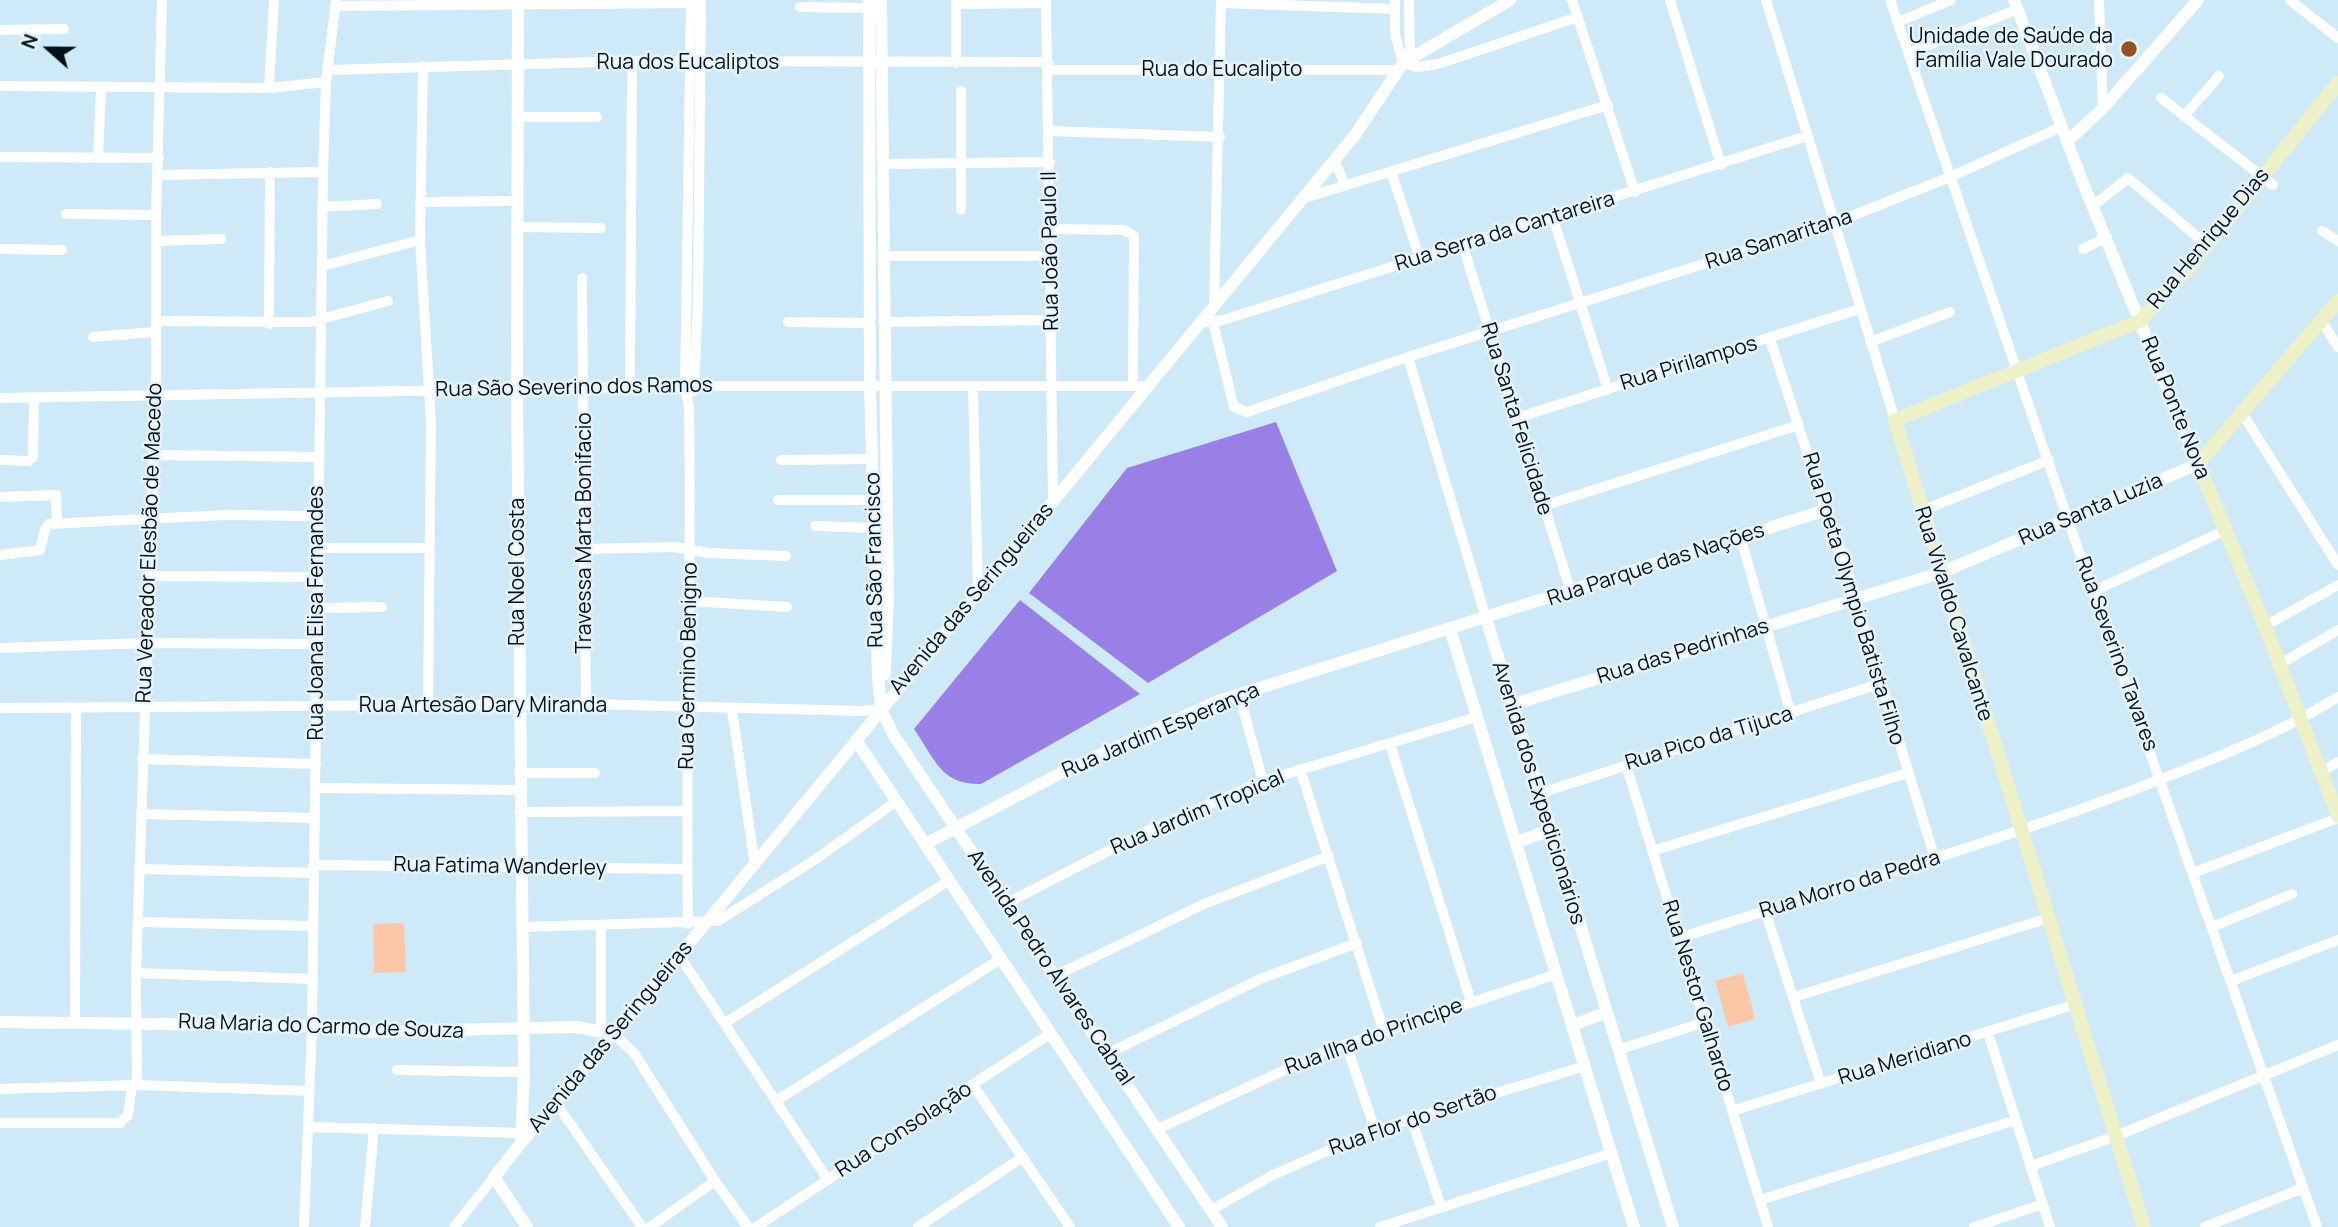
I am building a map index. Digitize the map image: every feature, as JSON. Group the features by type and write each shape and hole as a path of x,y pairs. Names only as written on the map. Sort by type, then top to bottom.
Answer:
{"main road":[{"name":"Rua Henrique Dias","path":"1895,420 2140,321 2268,180 2338,83"},
{"name":"Rua Santa Luzia","path":"2198,464 2338,301"},
{"name":"Rua Vivaldo Cavalcante","path":"1895,420 1940,573 2144,1227"},
{"name":"Rua Ponte Nova","path":"2198,464 2265,626 2338,817"}],"street":[{"name":"Rua Vereador Elesbão de Macedo","path":"0,1123 120,1123 128,1115 134,1086 142,758 156,396 156,215 162,0"},
{"path":"269,88 274,0"},
{"path":"1405,64 1409,0"},
{"path":"1405,64 1510,0"},
{"path":"1572,0 1635,192"},
{"path":"1670,0 1721,165"},
{"name":"Rua Vivaldo Cavalcante","path":"1766,0 1895,420"},
{"name":"Rua Severino Tavares","path":"1890,0 2068,520 2317,1227"},
{"path":"1898,22 1951,0"},
{"path":"2099,0 2103,108"},
{"path":"2067,142 2103,108 2198,0"},
{"path":"2290,0 2338,38"},
{"path":"336,3 694,1"},
{"name":"Rua Germino Benigno","path":"688,924 686,811 692,550 689,408 696,63 694,1"},
{"path":"956,63 956,2 1046,1"},
{"name":"Rua João Paulo II","path":"1046,1 1050,131 1053,501"},
{"name":"Rua Noel Costa","path":"518,2 519,812 524,1072 521,1138"},
{"path":"1214,304 1220,137 1221,2 1395,4 1395,35 1405,64"},
{"name":"Rua Joana Elisa Fernandes","path":"304,1227 312,1026 322,207 326,82 336,3"},
{"path":"800,7 873,3"},
{"name":"Rua São Francisco","path":"873,3 877,386 888,596 881,709"},
{"path":"1909,53 2016,5"},
{"name":"Rua Ponte Nova","path":"2016,5 2061,127 2108,237 2198,464"},
{"name":"Rua do Eucalipto","path":"1048,66 1220,70 1438,64 1578,17"},
{"path":"0,30 64,29"},
{"path":"630,387 632,61"},
{"name":"Rua dos Eucaliptos","path":"328,70 632,61 1048,66"},
{"name":"Rua São Francisco","path":"874,64 882,164 882,256 876,322"},
{"name":"Avenida das Seringueiras","path":"454,1227 494,1178 521,1138 556,1103 608,1032 679,955 755,865 1053,501 1149,386 1207,322 1214,304 1334,160 1405,64"},
{"path":"423,66 420,240 430,391 428,706"},
{"path":"2185,116 2219,76"},
{"path":"0,86 269,88 326,82"},
{"path":"99,158 101,88"},
{"path":"961,91 961,210"},
{"path":"2161,98 2268,180"},
{"path":"1300,200 1608,105"},
{"path":"518,117 597,117"},
{"name":"Rua Samaritana","path":"1207,322 1229,394 1237,410 1247,412 1408,357 1834,223 1950,177 2061,127"},
{"path":"1050,131 1220,137"},
{"name":"Rua Serra da Cantareira","path":"1207,322 1463,246 1807,136"},
{"path":"0,157 159,158"},
{"path":"1334,160 1345,185"},
{"path":"882,164 1049,162"},
{"path":"1391,170 1420,259"},
{"path":"269,324 270,172"},
{"path":"158,175 323,172"},
{"path":"2094,206 2128,178 2207,245"},
{"path":"420,202 517,201"},
{"path":"322,207 377,204"},
{"path":"66,214 156,215"},
{"path":"1553,218 1608,390"},
{"path":"517,227 601,229"},
{"path":"1050,229 1130,232 1134,236 1133,386"},
{"path":"2322,230 2338,241"},
{"path":"2084,249 2108,237"},
{"path":"156,241 221,239"},
{"path":"322,265 420,240"},
{"name":"Rua Santa Felicidade","path":"1463,246 1571,592"},
{"path":"0,248 62,250"},
{"path":"882,256 1050,256"},
{"name":"Travessa Marta Bonifacio","path":"582,278 586,704"},
{"path":"93,337 155,327 320,321 388,301"},
{"name":"Rua Pirilampos","path":"1517,418 1859,309"},
{"path":"1870,342 1950,312"},
{"path":"788,322 1052,320"},
{"path":"2321,320 2338,347"},
{"name":"Rua Poeta Olympio Batista Filho","path":"1770,339 1856,600 1879,684 1935,859"},
{"name":"Avenida dos Expedicionários","path":"1408,357 1538,794 1673,1227"},
{"name":"Rua São Francisco","path":"877,386 872,459 881,709"},
{"name":"Rua São Severino dos Ramos","path":"0,398 583,387 1149,386"},
{"path":"973,387 978,592"},
{"path":"0,460 28,461 33,457 34,399"},
{"path":"2242,413 2338,565"},
{"path":"1544,506 1798,425"},
{"path":"152,455 318,457"},
{"path":"781,460 872,459"},
{"path":"1922,511 2049,460"},
{"name":"Rua Santa Luzia","path":"1856,600 1940,573 2198,464"},
{"path":"0,497 55,495 52,525 40,551 0,555"},
{"path":"778,500 873,500"},
{"name":"Rua Parque das Nações","path":"1486,618 1826,510"},
{"path":"52,525 150,518 317,516"},
{"path":"816,526 875,528"},
{"path":"2094,591 2226,530"},
{"path":"1741,539 1791,714"},
{"path":"584,549 675,547 786,556"},
{"path":"317,548 429,548"},
{"path":"148,576 316,577"},
{"path":"2265,626 2338,585"},
{"name":"Rua das Pedrinhas","path":"1511,705 1856,600"},
{"path":"690,601 787,607"},
{"path":"317,608 382,607"},
{"name":"Rua Jardim Esperança","path":"927,844 1119,745 1238,694 1486,618"},
{"name":"Avenida dos Expedicionários","path":"1450,629 1634,1227"},
{"path":"2280,664 2338,630"},
{"path":"0,648 147,643 317,644"},
{"name":"Rua Pico da Tijuca","path":"1538,794 1879,684"},
{"path":"1238,694 1263,781"},
{"name":"Rua Morro da Pedra","path":"1679,939 2021,832 2160,779 2301,720 2338,697"},
{"name":"Rua Artesão Dary Miranda","path":"0,708 586,704 732,710 881,709"},
{"path":"75,1021 76,708"},
{"name":"Avenida Pedro Alvares Cabral","path":"881,709 893,734 1217,1219"},
{"path":"732,710 755,865"},
{"name":"Rua Jardim Tropical","path":"1007,903 1145,832 1263,781 1477,717"},
{"name":"Avenida Pedro Alvares Cabral","path":"856,740 1179,1227"},
{"path":"1390,744 1471,1002"},
{"path":"142,758 316,764"},
{"path":"2321,772 2338,762"},
{"name":"Rua Nestor Galhardo","path":"1626,765 1768,1227"},
{"path":"1300,769 1384,1032"},
{"path":"519,773 595,773"},
{"path":"1653,851 1908,773"},
{"path":"315,788 519,790"},
{"path":"522,927 718,921 743,907 897,801"},
{"path":"519,812 686,811"},
{"path":"141,814 315,818"},
{"path":"2193,873 2338,817"},
{"path":"1517,842 1550,830"},
{"path":"1055,976 1204,904 1329,856"},
{"name":"Rua Fatima Wanderley","path":"139,869 687,869"},
{"path":"725,1023 950,880"},
{"path":"2212,927 2292,894"},
{"path":"1765,911 1821,1084"},
{"path":"1794,997 2049,918"},
{"path":"139,922 312,926"},
{"path":"601,926 608,1032 634,1053 715,1181 748,1227"},
{"path":"2231,981 2338,940"},
{"path":"1107,1054 1260,979 1357,943"},
{"path":"679,955 828,1180"},
{"path":"776,1101 1002,958"},
{"path":"136,973 312,979"},
{"name":"Rua Ilha do Príncipe","path":"1158,1129 1279,1071 1346,1044 1557,974"},
{"name":"Rua Meridiano","path":"1732,1111 2076,1004"},
{"path":"1573,1025 1605,1013"},
{"name":"Rua Maria do Carmo de Souza","path":"0,1022 312,1026 365,1032 576,1027 608,1032"},
{"path":"1618,1050 1705,1023"},
{"name":"Rua Consolação","path":"756,1227 1051,1033"},
{"path":"1988,1033 2050,1227"},
{"path":"1346,1044 1375,1130"},
{"path":"2031,1166 2116,1136 2263,1073 2338,1045"},
{"name":"Rua Flor do Sertão","path":"1217,1219 1283,1170 1375,1130 1584,1066"},
{"path":"397,1070 524,1072"},
{"path":"973,1085 1070,1227"},
{"path":"0,1089 134,1086 310,1091"},
{"path":"556,1103 642,1227"},
{"path":"1411,1118 1441,1206"},
{"path":"1760,1200 2016,1120"},
{"path":"308,1127 374,1128 521,1138"},
{"path":"365,1227 374,1128"},
{"path":"1380,1227 1402,1223 1441,1206 1612,1153"},
{"path":"918,1227 1023,1157"},
{"path":"494,1178 527,1227"},
{"path":"650,1227 715,1181"},
{"path":"2205,1227 2227,1223 2303,1188"},
{"path":"1974,1227 2043,1204"},
{"path":"1206,1227 1217,1219"}],"shaded area":[{"path":"1276,422 1337,571 1148,683 1029,593 1127,468"},
{"path":"1020,600 1140,694 981,784 957,780 940,768 914,729"},
{"path":"404,923 406,972 374,973 373,924"},
{"path":"1743,973 1755,1019 1728,1027 1715,981"}],"place":[{"name":"Unidade de Saúde da Família Vale Dourado","path":"2129,49"}]}
